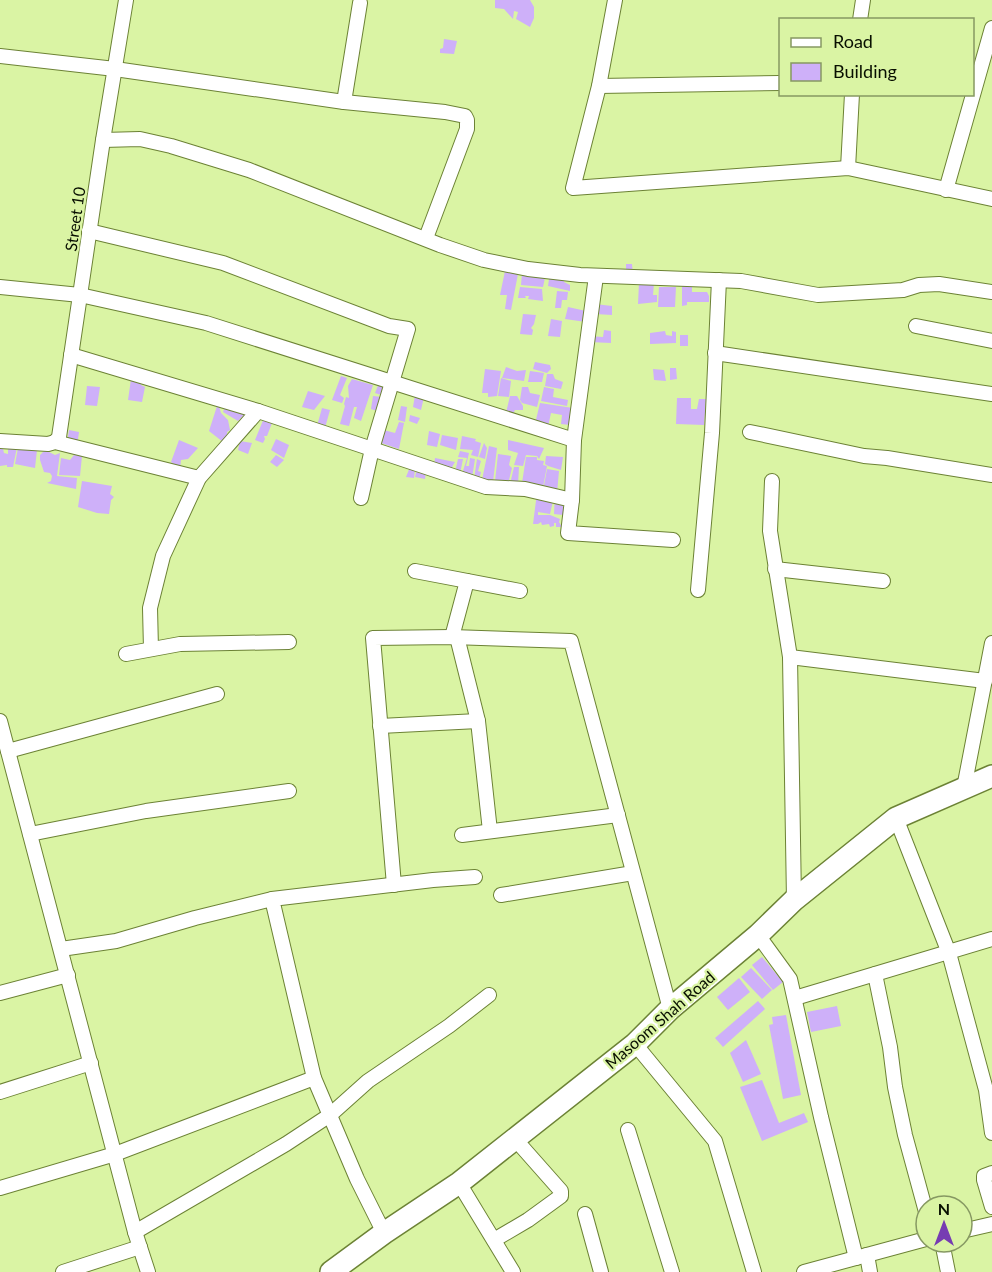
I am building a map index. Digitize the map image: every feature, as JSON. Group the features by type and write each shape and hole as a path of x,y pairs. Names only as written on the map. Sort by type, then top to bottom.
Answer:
{"main road":[{"name":"Masoom Shah Road","path":"331,1272 459,1183 635,1044 670,1009 758,935 794,900 896,818 992,777"}],"street":[{"name":"Street 10","path":"55,442 59,437 126,0"},
{"path":"615,0 599,86 573,188 848,168 992,199"},
{"path":"860,18 862,0"},
{"path":"344,102 360,3"},
{"path":"974,91 992,28"},
{"path":"0,56 115,69 344,102 465,116 467,129 426,238"},
{"path":"599,86 779,83"},
{"path":"848,168 852,96"},
{"path":"946,190 973,96"},
{"path":"103,140 140,139 171,146 249,170 484,260 528,269 596,276 741,281 818,295 894,291 919,285 939,284 992,292"},
{"path":"89,231 223,263 389,326 408,329 372,449 361,498"},
{"path":"596,276 574,440 572,500 568,533 673,540"},
{"path":"698,590 712,433 719,280"},
{"path":"0,287 80,295 206,323 574,440"},
{"path":"916,326 992,341"},
{"path":"716,353 992,394"},
{"path":"71,355 258,411 486,487 525,489 572,500"},
{"path":"152,650 150,608 163,556 199,477 258,411"},
{"path":"750,432 864,456 992,474"},
{"path":"0,441 48,444 55,442 199,477"},
{"path":"772,482 770,531 789,657 794,900"},
{"path":"776,569 882,581"},
{"path":"415,571 520,591"},
{"path":"467,581 454,637 478,721 490,831"},
{"path":"394,885 373,638 454,637 571,640 670,1009"},
{"path":"126,654 180,644 290,642"},
{"path":"964,788 992,643"},
{"path":"789,657 985,681"},
{"path":"8,751 217,694"},
{"path":"0,721 135,1232 148,1272"},
{"path":"380,726 478,721"},
{"path":"30,834 146,811 290,791"},
{"path":"462,835 618,815"},
{"path":"896,818 949,953 986,1090 992,1133"},
{"path":"501,895 633,873"},
{"path":"61,949 117,940 272,899 475,877"},
{"path":"272,899 314,1078 357,1179 384,1233"},
{"path":"758,935 790,978 821,1117 861,1257 870,1272"},
{"path":"795,998 992,939"},
{"path":"875,974 905,1135 921,1194"},
{"path":"0,993 68,975"},
{"path":"135,1232 286,1144 330,1115 368,1081 449,1026 489,995"},
{"path":"635,1044 715,1141 754,1272"},
{"path":"0,1092 91,1063"},
{"path":"0,1188 115,1154 314,1078"},
{"path":"628,1130 672,1272"},
{"path":"494,1240 528,1220 561,1196 561,1191 515,1139"},
{"path":"992,1173 984,1176 984,1180 992,1207"},
{"path":"459,1183 513,1272"},
{"path":"585,1214 601,1272"},
{"path":"974,1228 992,1224"},
{"path":"804,1272 914,1242"},
{"path":"63,1272 140,1247"},
{"path":"944,1254 948,1272"}],"building":[{"path":"495,0 530,0 534,7 534,18 530,27 516,19 518,12 514,11 513,19 504,9 495,8"},
{"path":"444,39 457,41 454,54 440,53"},
{"path":"626,264 632,264 633,275 626,276"},
{"path":"505,271 518,274 511,310 505,309 507,295 500,295"},
{"path":"522,273 546,273 543,287 521,285"},
{"path":"550,273 564,276 564,282 570,285 570,291 548,286"},
{"path":"639,283 654,283 653,295 657,295 657,302 638,304"},
{"path":"682,286 692,286 692,292 707,292 709,302 687,302 687,305 682,306"},
{"path":"520,287 542,289 543,301 528,299 529,296 518,298"},
{"path":"659,287 676,287 675,307 658,307"},
{"path":"557,291 568,292 567,300 562,300 561,308 555,308"},
{"path":"595,304 612,306 612,315 595,314"},
{"path":"568,307 586,311 586,322 565,319"},
{"path":"523,314 536,315 531,328 532,335 520,334"},
{"path":"551,319 562,321 560,337 548,336"},
{"path":"604,330 611,331 611,343 589,342 589,336 603,337"},
{"path":"665,331 666,335 672,336 672,331 676,332 676,343 650,344 650,333"},
{"path":"680,335 688,335 688,346 680,346"},
{"path":"535,362 550,365 551,369 547,373 533,369"},
{"path":"506,367 517,371 526,370 524,381 502,378"},
{"path":"670,368 676,368 677,379 670,380"},
{"path":"485,369 501,371 497,396 488,397 488,393 482,393"},
{"path":"653,369 664,370 666,381 654,380"},
{"path":"530,371 544,373 542,382 528,382"},
{"path":"547,374 553,374 555,379 563,382 561,389 545,386"},
{"path":"341,376 347,378 340,395 344,398 342,403 332,400"},
{"path":"501,378 511,381 509,397 498,396"},
{"path":"131,379 140,380 141,385 145,387 142,402 128,400"},
{"path":"352,379 373,385 361,421 354,418 357,407 354,407 349,426 340,424 346,397 349,398 348,386"},
{"path":"379,383 389,384 384,396 375,393"},
{"path":"87,386 100,387 97,406 85,405"},
{"path":"522,387 528,387 530,393 540,395 537,407 522,403 520,400"},
{"path":"544,387 554,389 553,397 568,400 567,406 541,401"},
{"path":"308,391 325,396 314,410 302,407"},
{"path":"415,395 424,397 421,410 413,407"},
{"path":"373,396 382,397 380,412 371,409"},
{"path":"510,396 517,396 523,406 523,410 515,410 511,418 505,417"},
{"path":"677,398 691,398 691,409 697,409 699,399 706,399 704,425 676,424"},
{"path":"218,403 221,413 228,420 230,430 227,432 228,440 223,442 209,431"},
{"path":"540,403 573,408 570,425 561,424 562,415 551,413 548,427 535,424"},
{"path":"226,404 249,413 247,417 243,416 238,421 223,412"},
{"path":"401,406 407,407 405,422 398,420"},
{"path":"322,408 330,410 323,435 315,433"},
{"path":"410,415 420,418 417,424 409,421"},
{"path":"264,418 272,423 267,436 264,436 263,443 255,440"},
{"path":"399,422 404,423 399,449 378,442 380,429 395,433"},
{"path":"69,430 79,432 77,446 67,443"},
{"path":"429,431 440,434 437,447 427,445"},
{"path":"442,435 458,438 456,450 440,445"},
{"path":"462,436 476,439 475,441 481,443 478,457 471,455 473,450 460,449"},
{"path":"276,439 289,445 284,458 271,450"},
{"path":"179,440 198,448 188,459 181,460 180,469 171,462"},
{"path":"508,440 544,448 539,459 537,456 526,455 523,466 514,465 518,453 508,450"},
{"path":"240,441 252,443 248,454 238,450"},
{"path":"484,443 487,448 485,459 479,457"},
{"path":"489,446 497,448 493,482 482,480"},
{"path":"8,447 17,447 13,467 0,466 0,448 8,454"},
{"path":"18,448 37,450 35,468 15,464"},
{"path":"45,450 55,455 60,453 57,476 77,478 76,489 47,483 51,481 52,476 44,472 40,460 40,455"},
{"path":"460,451 469,453 466,466 469,466 470,458 475,459 472,478 462,474 467,458 458,457"},
{"path":"498,454 511,456 509,465 512,468 508,484 495,481"},
{"path":"74,455 82,456 80,476 59,475 61,458 70,460"},
{"path":"276,455 284,460 277,467 270,462"},
{"path":"546,456 563,457 561,470 545,464"},
{"path":"526,457 537,457 537,460 544,461 543,465 547,466 543,487 522,483"},
{"path":"435,458 455,462 452,467 454,472 434,467"},
{"path":"458,459 463,459 460,474 455,472"},
{"path":"477,459 481,461 478,471 481,472 479,480 474,479"},
{"path":"410,467 415,469 414,478 406,477"},
{"path":"514,467 519,467 518,485 510,484"},
{"path":"417,469 426,471 425,479 415,477"},
{"path":"547,469 559,471 557,493 543,491"},
{"path":"82,481 112,486 110,494 114,497 111,500 109,514 78,507"},
{"path":"537,493 553,501 550,514 538,512 538,515 550,515 560,519 562,527 556,527 556,523 550,527 549,524 542,525 541,522 533,524"},
{"path":"555,494 564,497 563,515 554,514"},
{"path":"762,957 783,982 773,990 752,965"},
{"path":"751,968 772,990 762,999 741,977"},
{"path":"739,978 750,992 728,1010 717,997"},
{"path":"758,1001 765,1009 723,1047 715,1038"},
{"path":"837,1006 841,1026 811,1032 807,1012"},
{"path":"786,1015 801,1095 783,1099 769,1025 773,1024 772,1017"},
{"path":"746,1040 761,1074 743,1082 730,1053"},
{"path":"762,1080 779,1123 804,1113 808,1122 762,1141 740,1087"}]}
